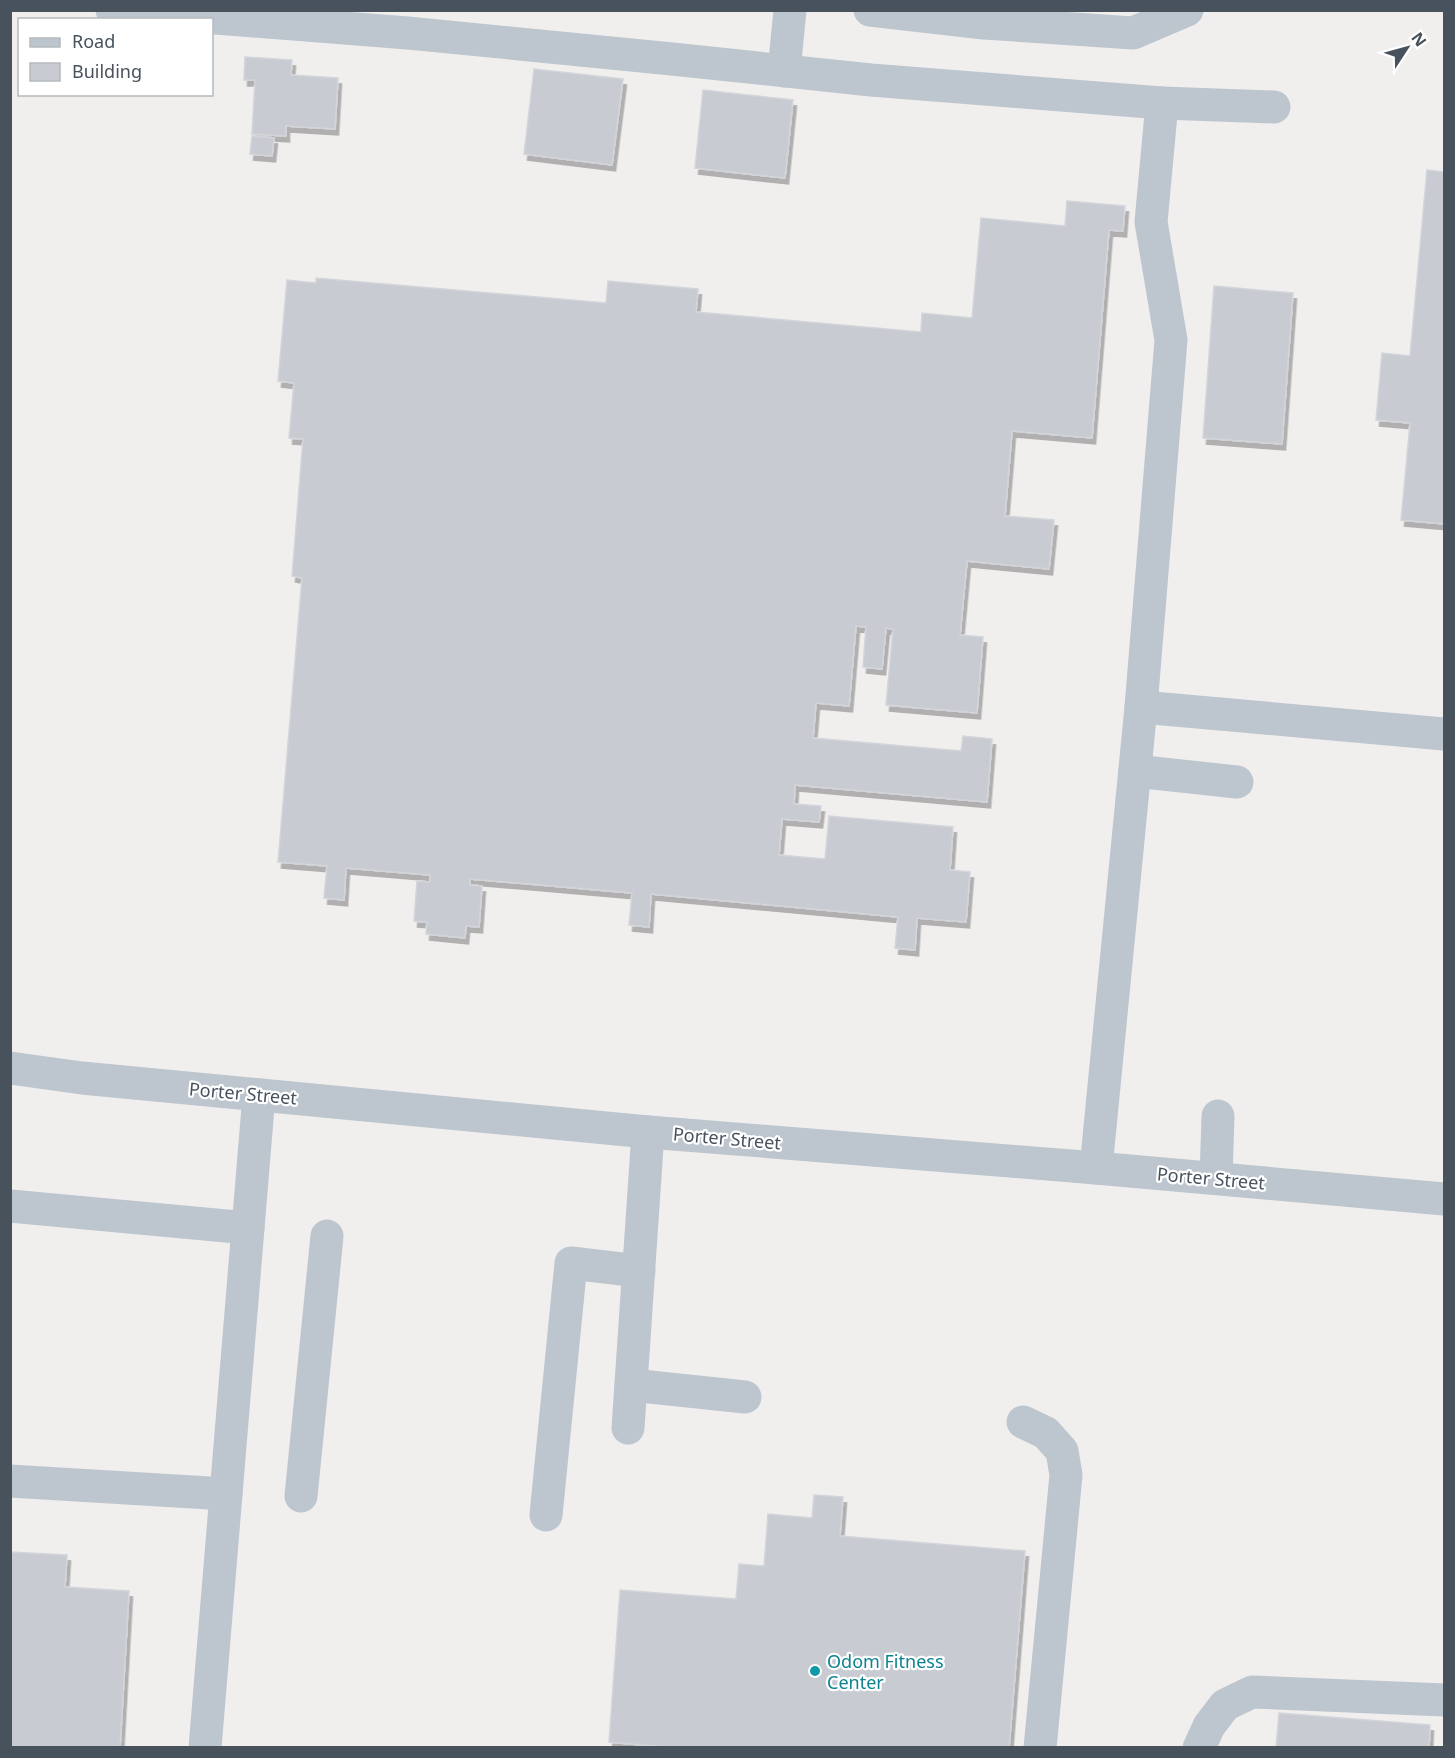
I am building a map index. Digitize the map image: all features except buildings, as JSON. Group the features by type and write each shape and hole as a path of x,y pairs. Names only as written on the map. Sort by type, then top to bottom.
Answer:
{"street":[{"path":"112,10 205,18"},
{"path":"784,71 790,10"},
{"path":"870,10 985,16 1133,33 1187,10"},
{"path":"213,19 408,33 871,80 1162,103 1274,107"},
{"path":"1096,1168 1141,707 1171,340 1152,222 1162,103"},
{"path":"1141,707 1444,734 1444,723"},
{"path":"1135,771 1237,782"},
{"name":"Porter Street","path":"10,1068 82,1078 648,1132 1216,1178 1444,1199"},
{"path":"205,1748 259,1095"},
{"path":"1216,1178 1218,1116"},
{"path":"628,1428 648,1132"},
{"path":"10,1206 248,1228"},
{"path":"301,1496 327,1236"},
{"path":"546,1515 570,1263 639,1271"},
{"path":"631,1385 744,1397"},
{"path":"1023,1422 1046,1432 1062,1451 1066,1475 1041,1748"},
{"path":"10,1481 226,1494"},
{"path":"1199,1748 1209,1726 1225,1705 1252,1692 1444,1700"}],"place":[{"name":"Odom Fitness Center","path":"815,1671"}]}
